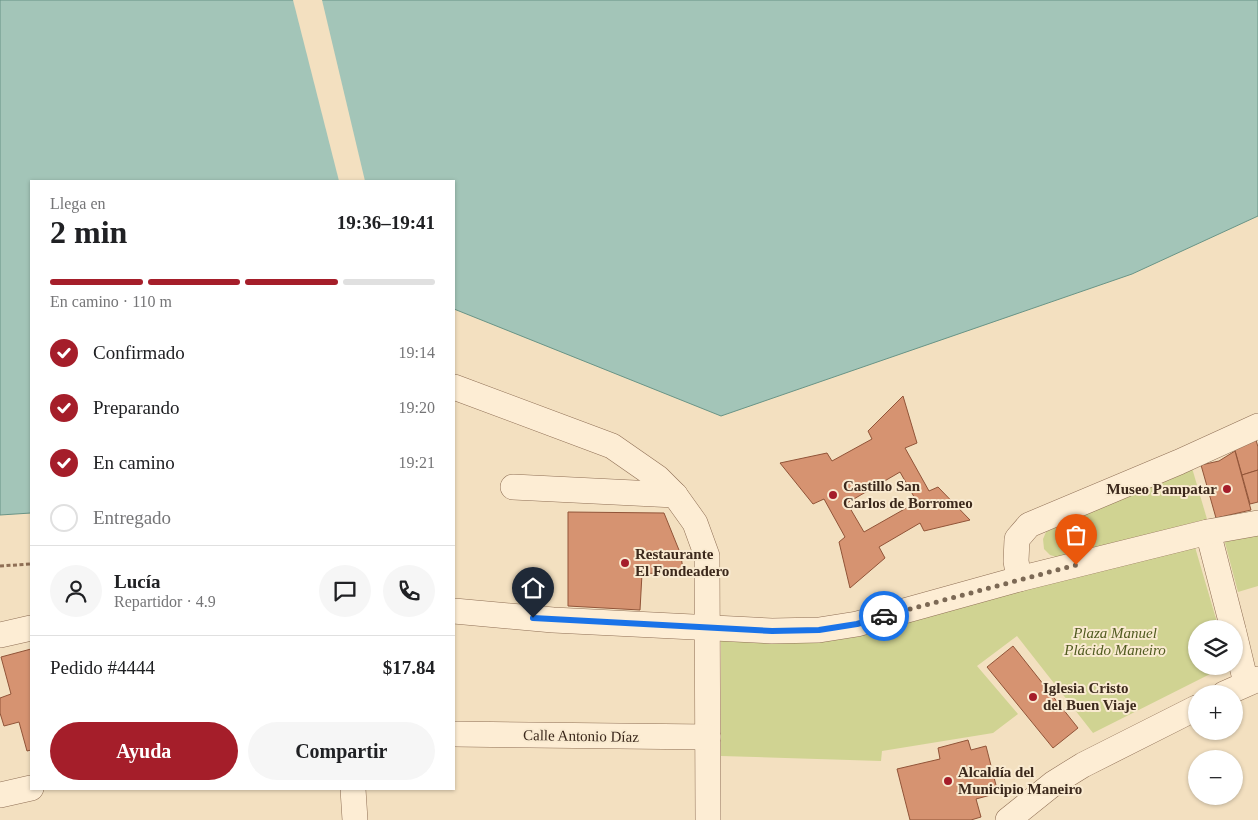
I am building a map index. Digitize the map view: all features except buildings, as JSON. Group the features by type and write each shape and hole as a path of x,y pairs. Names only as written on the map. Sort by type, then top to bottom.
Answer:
{"street":[{"path":"455,387 612,446 658,478 675,496 695,523 707,556 708,820"},
{"path":"1019,579 1016,561 1016,539 1029,525 1179,462 1258,426"},
{"path":"512,487 675,496"},
{"path":"455,611 553,620 707,628 772,631 819,630 857,624 1019,579 1208,532 1258,524"},
{"path":"1208,532 1231,620"},
{"path":"0,635 30,628"},
{"path":"1008,820 1054,783 1188,712"},
{"name":"Calle Antonio Díaz","path":"455,734 708,737"},
{"path":"0,795 30,788"},
{"path":"353,790 355,820"}],"path":[{"path":"0,566 30,564"}],"green space":[{"path":"1192,468 1207,519 1060,558 1050,555 1044,549 1043,539 1046,532"},
{"path":"1258,533 1258,586 1238,592 1224,539"},
{"name":"Plaza Manuel Plácido Maneiro","path":"1195,547 1216,620 1188,620 1188,675 1208,675 1093,733 1017,636 977,666 1018,714 993,733 882,751 881,761 721,756 721,640"}],"shaded area":[{"path":"0,0 1258,0 1258,216 1132,274 721,416 455,309 455,180 30,180 30,513 0,515"}],"pier":[{"path":"293,0 322,0 365,180 339,180"}],"way so far":[{"path":"884,616 1076,565"}],"place":[{"name":"Museo Pampatar","path":"1227,489"},
{"name":"Castillo San Carlos de Borromeo","path":"833,495"},
{"name":"Restaurante El Fondeadero","path":"625,563"},
{"name":"Iglesia Cristo del Buen Viaje","path":"1033,697"},
{"name":"Alcaldía del Municipio Maneiro","path":"948,781"}],"route":[{"path":"533,618 772,631 819,630 857,624 884,616"}]}
